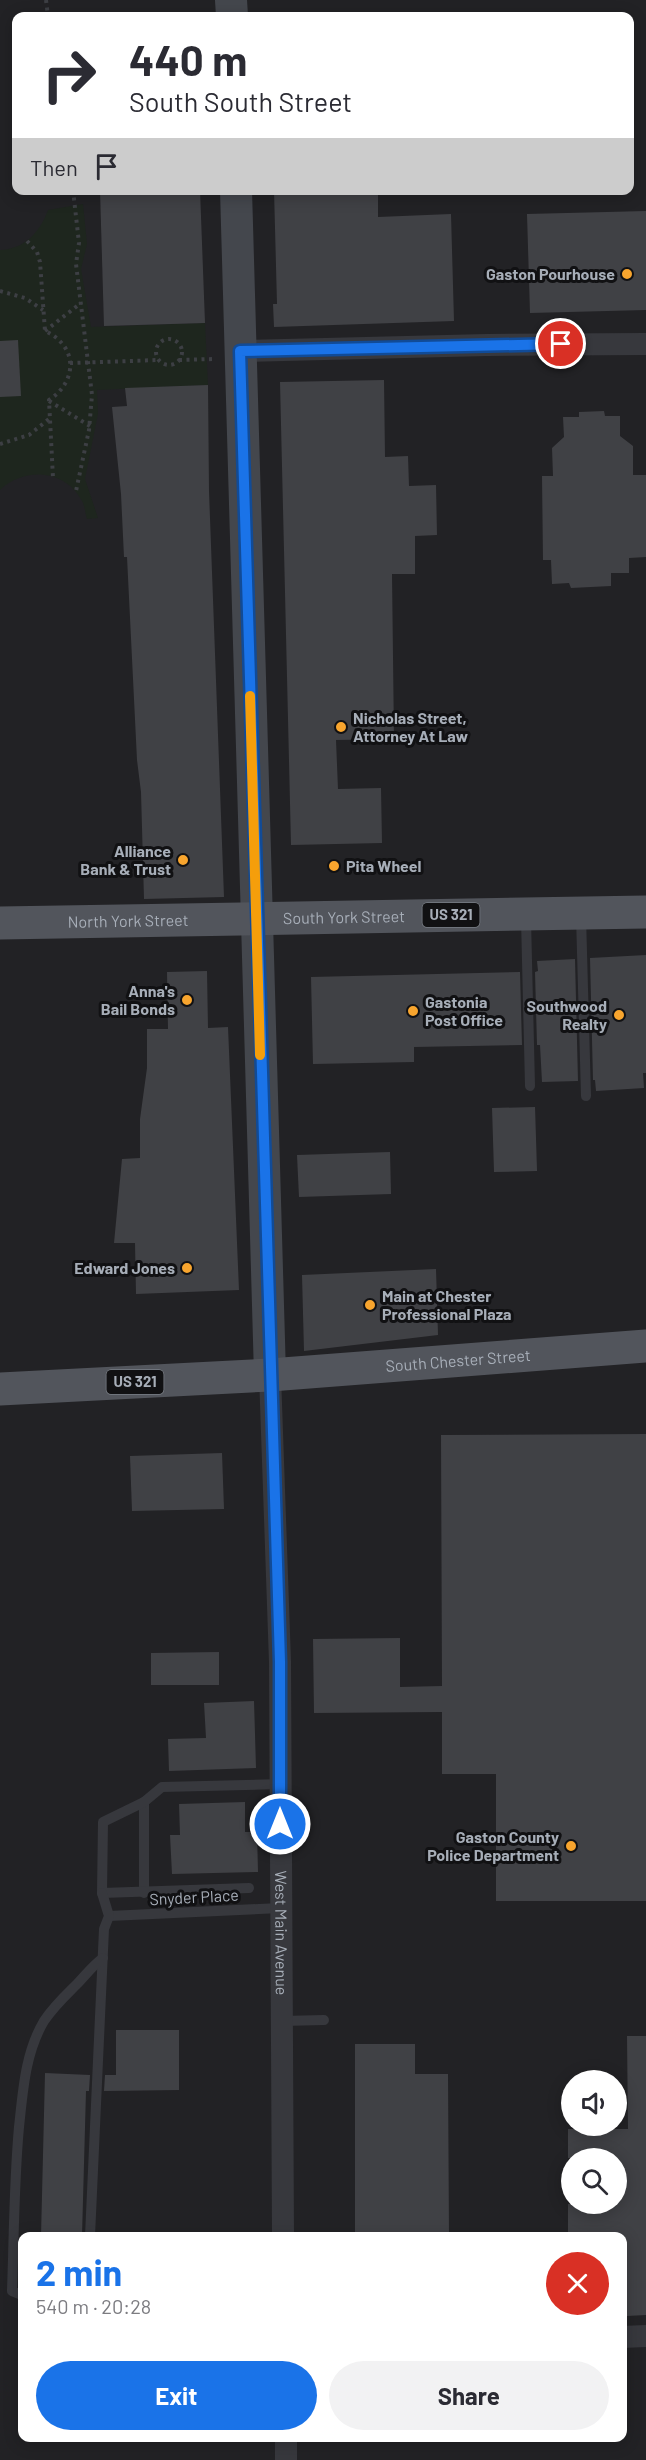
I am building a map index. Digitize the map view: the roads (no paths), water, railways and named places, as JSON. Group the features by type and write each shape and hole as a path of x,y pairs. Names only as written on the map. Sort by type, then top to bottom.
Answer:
{"main road":[{"name":"South York Street","path":"256,919 646,912"},
{"name":"North York Street","path":"0,923 256,919"},
{"name":"South Chester Street","path":"270,1375 646,1346"},
{"name":"US 321","path":"0,1389 270,1375"}],"street":[{"name":"West Main Avenue","path":"236,195 227,355 256,919 280,1662 283,2232"},
{"path":"227,355 508,344 646,344"},
{"path":"627,2337 646,2336"},
{"path":"286,2442 286,2460"}],"lane":[{"path":"526,913 530,1086"},
{"path":"580,913 586,1096"},
{"path":"90,2232 104,1929 109,1916 102,1893 103,1821 144,1802 162,1787 281,1784"},
{"path":"144,1802 144,1893"},
{"path":"102,1893 249,1888"},
{"name":"Snyder Place","path":"109,1916 280,1908"},
{"path":"18,2293 12,2291 15,2172 23,2087 32,2049 44,2022 60,1998 79,1983 90,1968 103,1958"},
{"path":"282,2021 324,2020"}],"place":[{"name":"Gaston Pourhouse","path":"627,274"},
{"name":"Nicholas Street, Attorney At Law","path":"341,727"},
{"name":"Alliance Bank & Trust","path":"183,860"},
{"name":"Pita Wheel","path":"334,866"},
{"name":"Anna's Bail Bonds","path":"187,1000"},
{"name":"Gastonia Post Office","path":"413,1011"},
{"name":"Southwood Realty","path":"619,1015"},
{"name":"Edward Jones","path":"187,1268"},
{"name":"Main at Chester Professional Plaza","path":"370,1305"},
{"name":"Gaston County Police Department","path":"571,1846"}]}
